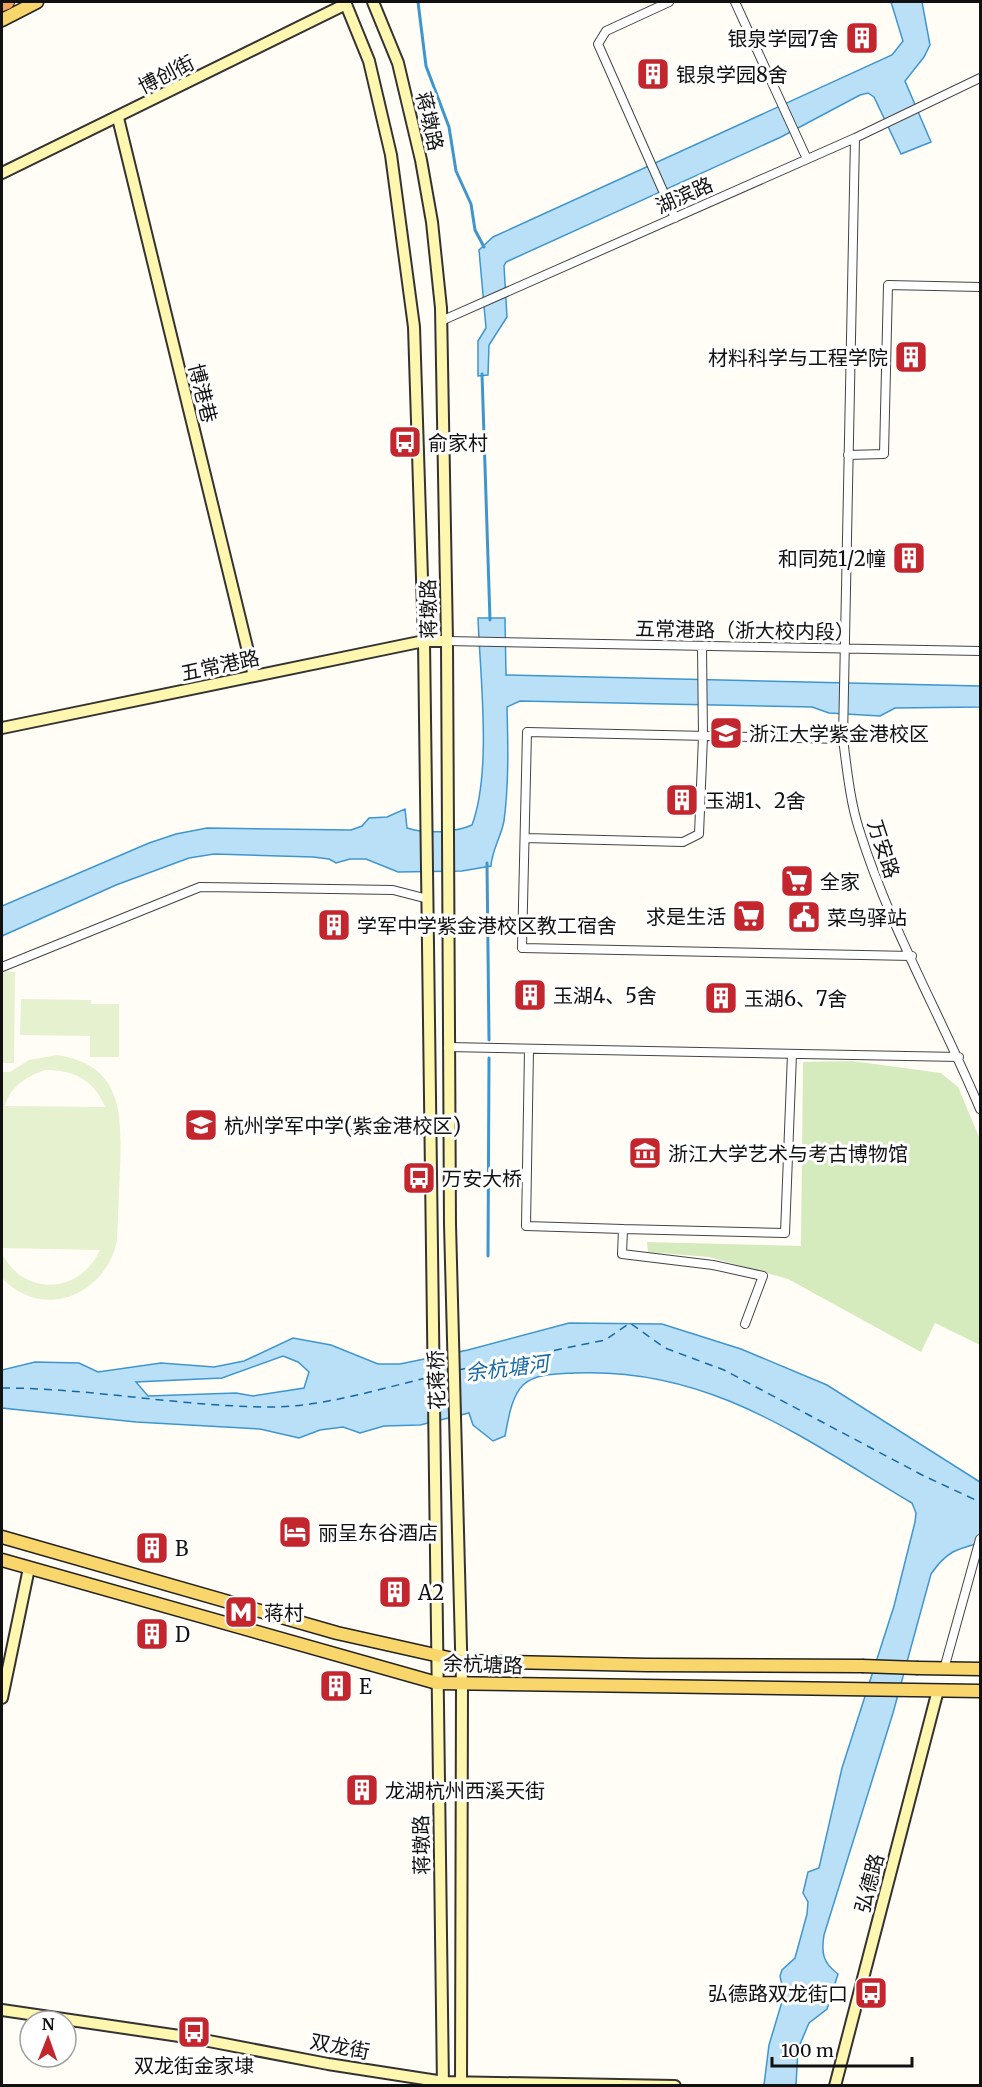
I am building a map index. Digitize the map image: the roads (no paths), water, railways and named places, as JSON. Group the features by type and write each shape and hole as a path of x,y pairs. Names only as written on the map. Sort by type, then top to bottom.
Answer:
{"highway":[{"path":"2,4 7,2"}],"main road":[{"path":"2,20 37,2"},
{"name":"蒋墩路","path":"373,2 398,63 421,160 432,222 441,321 447,641 450,1224"},
{"name":"蒋墩路","path":"345,3 369,61 389,145 414,327 424,641 432,1222"},
{"name":"博创街","path":"2,173 345,3"},
{"name":"博港巷","path":"117,118 254,676"},
{"name":"五常港路","path":"2,728 424,641 447,641"},
{"name":"花蒋桥","path":"432,1222 436,1532"},
{"name":"花蒋桥","path":"450,1224 459,1535"},
{"name":"蒋墩路","path":"436,1532 443,2084"},
{"name":"蒋墩路","path":"459,1535 462,1661 461,2085"},
{"name":"余杭塘路","path":"2,1537 326,1630 462,1661 981,1669"},
{"name":"余杭塘路","path":"2,1560 437,1683 981,1691"},
{"path":"2,1698 29,1568"},
{"name":"弘德路","path":"835,2085 938,1690"},
{"name":"双龙街","path":"2,2010 193,2038 443,2084 675,2085"}],"street":[{"path":"669,2 606,31 598,44 673,214"},
{"path":"735,2 807,159"},
{"name":"湖滨路","path":"441,321 673,214 855,138 981,78"},
{"name":"万安路","path":"855,138 843,739 858,826 881,893 981,1109"},
{"path":"848,455 884,454 888,285 981,287"},
{"name":"五常港路（浙大校内段）","path":"447,641 981,651"},
{"path":"525,838 683,842 699,834 703,737 702,646"},
{"path":"843,739 527,732 522,948 912,956"},
{"path":"2,967 200,887 393,890 428,899"},
{"path":"448,1047 958,1057"},
{"path":"529,1050 526,1226 785,1233 792,1054"},
{"path":"340,1125 431,1124"},
{"path":"623,1229 622,1254 713,1264 763,1276 745,1324"},
{"path":"944,1669 981,1539"}],"water":[{"path":"891,2 922,2 930,45 924,57 905,81 931,142 901,154 874,97 868,93 860,95 781,137 506,262 504,266 507,317 489,345 488,375 478,376 478,341 486,328 479,250 493,237 892,55 903,41"},
{"path":"478,618 505,618 506,675 980,686 980,707 895,708 880,716 829,713 812,707 520,701 507,707 506,807 503,827 491,866 462,871 398,872 366,859 350,859 336,863 329,859 313,857 214,854 189,858 116,885 2,936 2,906 149,843 176,834 207,828 351,830 362,826 369,818 387,817 405,809 407,828 415,830 449,831 472,825 482,778 483,751"},
{"name":"余杭塘河","path":"569,1323 662,1324 741,1349 827,1385 980,1482 980,1543 952,1552 931,1574 893,1713 824,1935 824,1957 829,1966 838,1974 827,2009 809,2023 798,2049 796,2085 764,2085 769,2045 784,1995 780,1976 782,1970 795,1958 807,1914 808,1902 803,1893 808,1872 819,1868 842,1768 894,1606 915,1522 916,1513 912,1503 832,1454 753,1411 712,1394 669,1382 624,1374 555,1374 528,1381 516,1396 505,1436 493,1441 473,1425 469,1413 420,1425 384,1426 360,1433 343,1427 320,1430 299,1438 260,1429 136,1422 2,1408 2,1370 35,1362 79,1363 98,1372 161,1363 214,1367 244,1361 293,1338 331,1345 378,1364 400,1364 468,1350","holes":["283,1356 298,1362 309,1372 304,1388 253,1396 236,1393 148,1396 136,1382 222,1378"]}],"waterway":[{"path":"418,2 426,66 449,127 456,171 471,204 475,230 484,247"},
{"path":"482,374 490,620"},
{"path":"487,863 489,1040"},
{"path":"488,1256 489,1058"}],"place":[{"name":"银泉学园7舍","path":"862,38"},
{"name":"银泉学园8舍","path":"653,74"},
{"name":"材料科学与工程学院","path":"911,357"},
{"name":"俞家村","path":"405,442"},
{"name":"和同苑1/2幢","path":"909,558"},
{"name":"浙江大学紫金港校区","path":"726,733"},
{"name":"玉湖1、2舍","path":"682,800"},
{"name":"全家","path":"797,881"},
{"name":"求是生活","path":"749,916"},
{"name":"菜鸟驿站","path":"804,917"},
{"name":"学军中学紫金港校区教工宿舍","path":"334,925"},
{"name":"玉湖4、5舍","path":"530,995"},
{"name":"玉湖6、7舍","path":"721,998"},
{"name":"杭州学军中学(紫金港校区)","path":"201,1125"},
{"name":"浙江大学艺术与考古博物馆","path":"645,1153"},
{"name":"万安大桥","path":"419,1178"},
{"name":"丽呈东谷酒店","path":"295,1532"},
{"name":"B","path":"152,1548"},
{"name":"A2","path":"395,1592"},
{"name":"蒋村","path":"241,1612"},
{"name":"D","path":"152,1634"},
{"name":"E","path":"336,1686"},
{"name":"龙湖杭州西溪天街","path":"362,1790"},
{"name":"弘德路双龙街口","path":"871,1993"},
{"name":"双龙街金家埭","path":"194,2032"}]}
